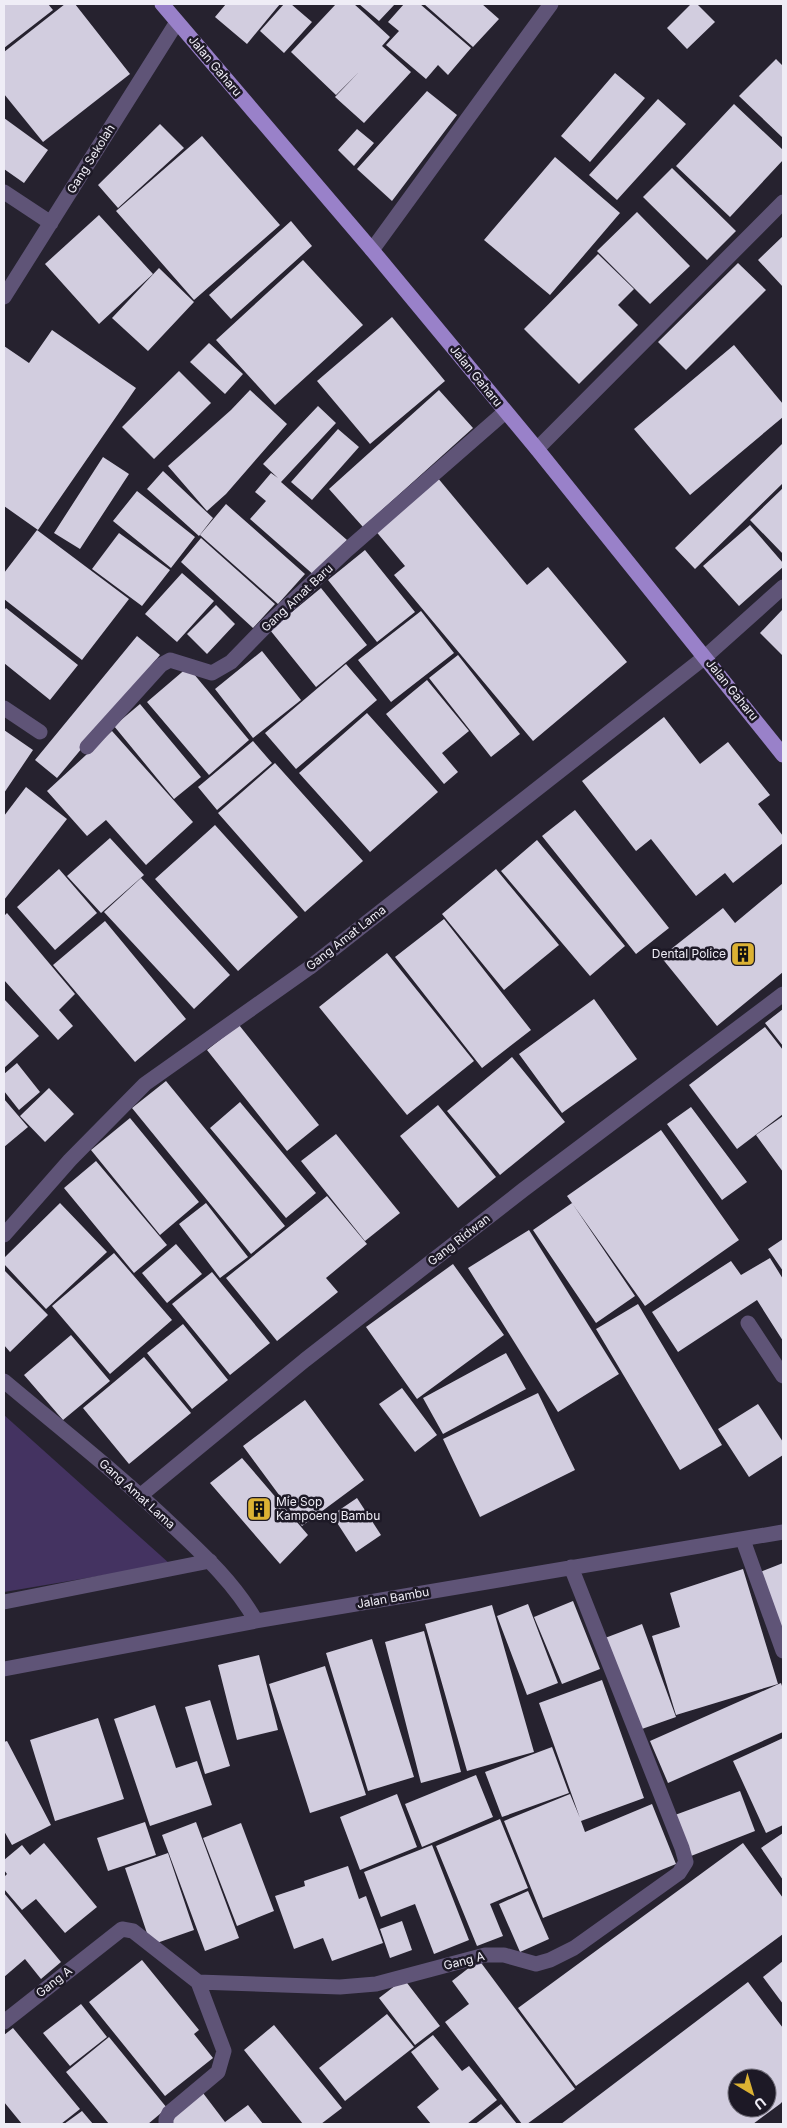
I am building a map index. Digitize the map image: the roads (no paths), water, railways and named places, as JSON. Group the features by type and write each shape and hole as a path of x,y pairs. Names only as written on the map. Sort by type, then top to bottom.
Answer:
{"main road":[{"name":"Jalan Gaharu","path":"162,4 372,250 537,449 783,755"}],"street":[{"path":"372,250 552,4"},
{"name":"Gang Sekolah","path":"4,296 177,22"},
{"path":"4,192 51,222"},
{"path":"537,449 783,202"},
{"name":"Gang Amat Baru","path":"87,747 161,665 170,660 212,674 231,662 346,550 505,412"},
{"name":"Gang Amat Lama","path":"4,1235 70,1160 146,1084 309,968 704,657 783,587"},
{"path":"4,708 40,732"},
{"name":"Gang Ridwan","path":"141,1495 305,1360 507,1202 783,994"},
{"path":"748,1323 783,1376"},
{"name":"Gang Amat Lama","path":"4,1381 141,1495 214,1564 246,1604 256,1621"},
{"name":"Jalan Bambu","path":"4,1669 256,1621 783,1532"},
{"path":"743,1540 783,1650"},
{"path":"4,1602 214,1564"},
{"name":"Gang A","path":"4,2022 122,1929 134,1931 198,1982 340,1987 376,1984 486,1954 504,1955 536,1964 550,1960 574,1948 680,1873 686,1862 682,1848 571,1567"},
{"path":"166,2124 169,2113 218,2072 222,2062 224,2051 198,1982"}],"place":[{"name":"Dental Police","path":"743,954"},
{"name":"Mie Sop Kampoeng Bambu","path":"259,1509"}]}
